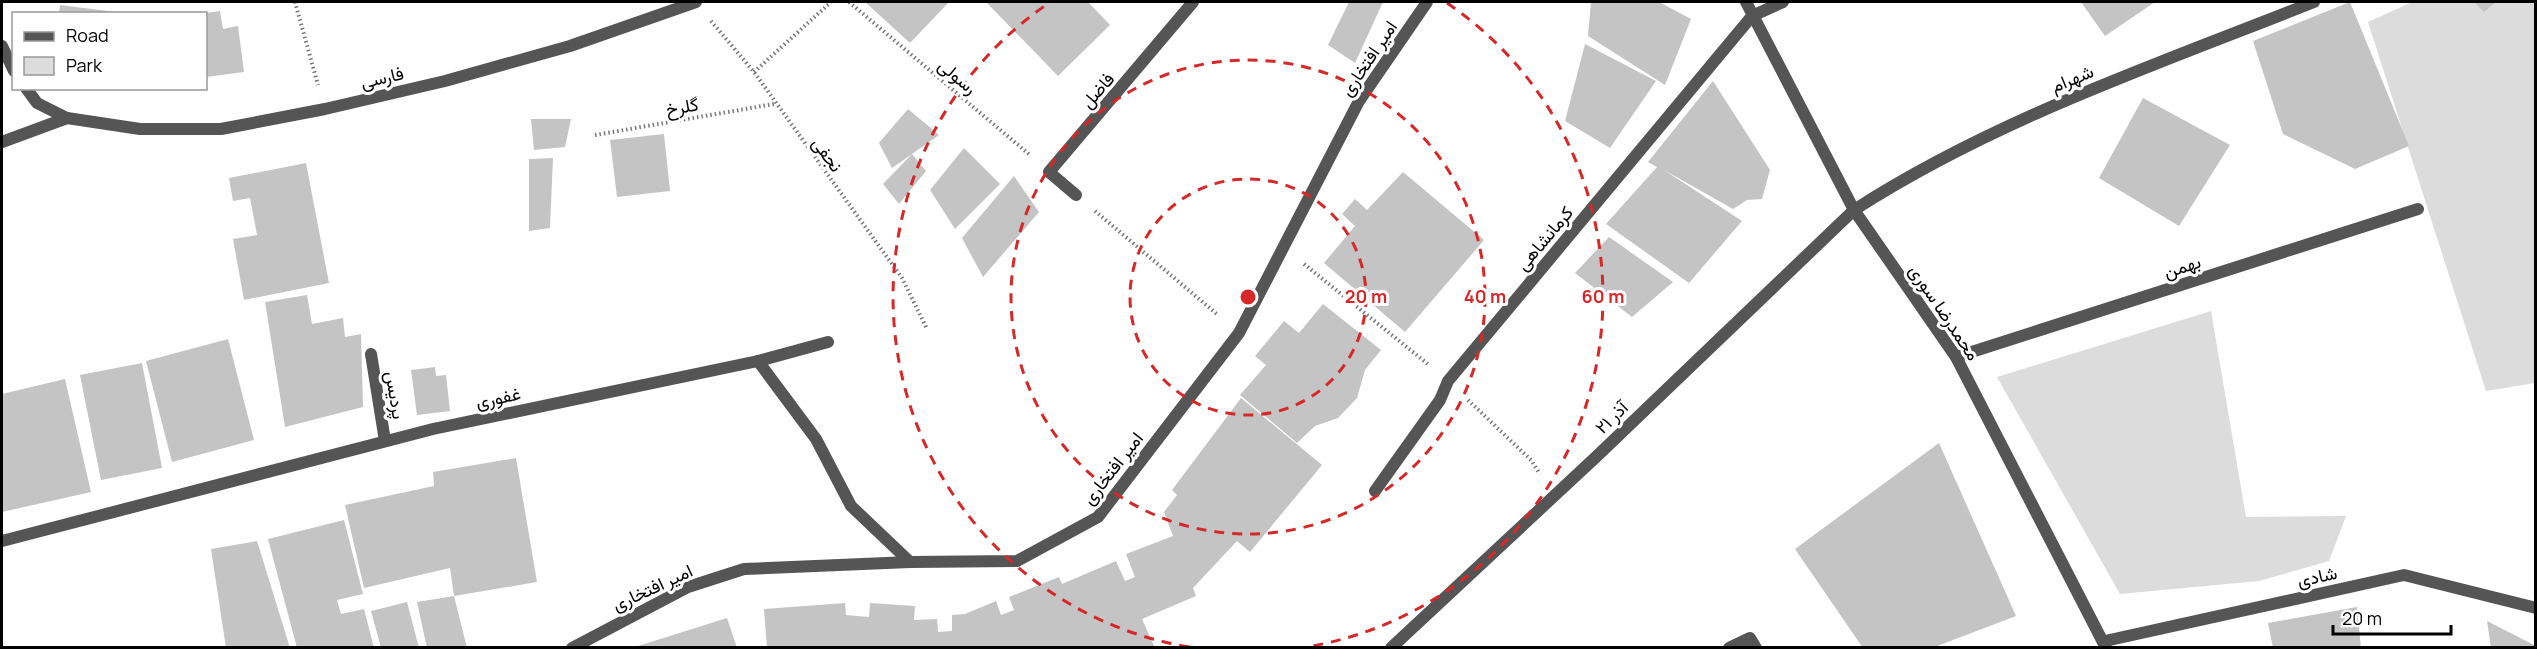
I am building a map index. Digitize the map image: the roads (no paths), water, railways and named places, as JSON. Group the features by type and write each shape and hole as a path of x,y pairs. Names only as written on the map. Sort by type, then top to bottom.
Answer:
{"street":[{"name":"فارسی","path":"67,118 140,129 221,129 325,109 445,81 570,46 696,2"},
{"name":"فاضل","path":"1076,195 1049,172 1193,2"},
{"name":"امیر افتخاری","path":"572,648 688,588 744,569 910,562 1017,561 1098,517 1239,333 1359,101 1427,2"},
{"name":"محمدرضا سوری","path":"1746,2 1854,210 1956,357 2106,644"},
{"path":"1752,16 1783,2"},
{"name":"شهرام","path":"1854,210 1900,180 2051,106 2314,2"},
{"name":"کرمانشاهی","path":"1375,491 1440,400 1448,381 1752,16"},
{"path":"2,46 12,67"},
{"path":"28,90 38,102 67,118"},
{"path":"2,142 67,118"},
{"name":"بهمن","path":"1956,357 2418,209"},
{"name":"۲۱ آذر","path":"1391,648 1597,456 1854,210"},
{"name":"غفوری","path":"2,541 385,441 758,361 828,342"},
{"name":"پردیس","path":"371,354 385,441"},
{"path":"758,361 816,439 851,506 910,562"},
{"name":"شادی","path":"2106,644 2404,575 2535,608"},
{"path":"1729,648 1750,638 1756,648"}]}
